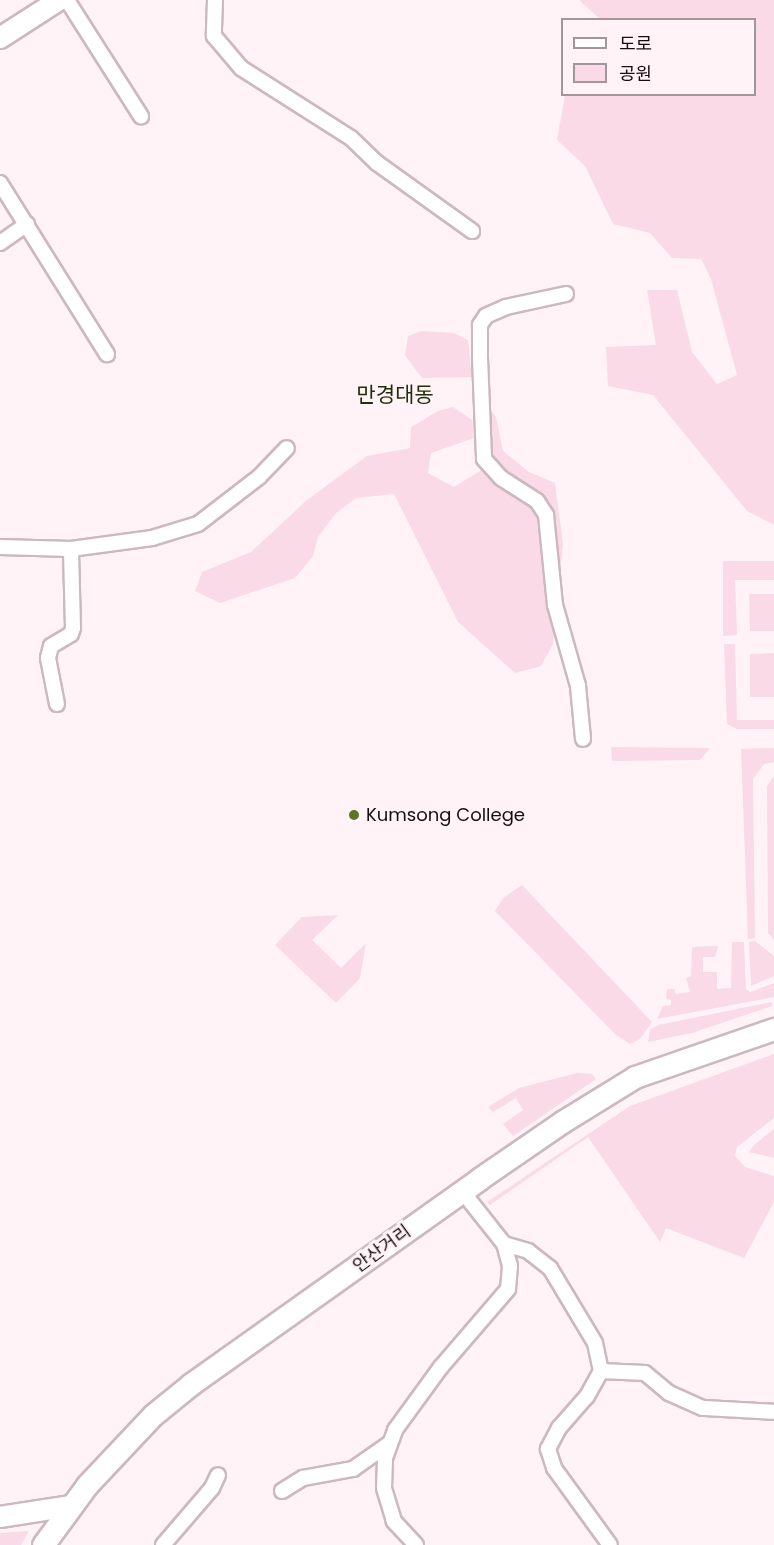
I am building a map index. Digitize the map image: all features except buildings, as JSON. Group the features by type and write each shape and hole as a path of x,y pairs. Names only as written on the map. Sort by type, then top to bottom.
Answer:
{"main road":[{"name":"안산거리","path":"43,1545 71,1506 119,1449 191,1384 462,1191 562,1122 635,1077 774,1029"}],"street":[{"path":"0,38 59,0"},
{"path":"67,0 141,116"},
{"path":"215,0 214,36 241,68 351,138 377,163 472,231"},
{"path":"0,183 4,198 27,224 107,354"},
{"path":"0,243 27,224"},
{"path":"566,294 506,307 486,316 480,325 480,358 484,459 501,478 537,501 546,515 555,605 578,686 583,739"},
{"path":"0,547 71,549 152,538 198,524 259,477 287,448"},
{"path":"57,704 48,658 51,646 71,634 73,628 71,549"},
{"path":"416,1545 394,1521 384,1488 385,1458 394,1430 441,1367 508,1289 510,1266 504,1244 462,1191"},
{"path":"504,1244 528,1251 550,1268 595,1343 601,1371 587,1396 559,1428 549,1449 554,1468 610,1545"},
{"path":"601,1371 645,1373 669,1393 703,1408 774,1412"},
{"path":"282,1491 303,1478 353,1469 390,1443"},
{"path":"163,1545 212,1488 218,1475"},
{"path":"0,1518 71,1506"}],"green space":[{"path":"579,0 774,0 774,525 747,511 653,395 608,386 606,347 656,345 647,290 677,290 692,352 717,384 737,375 711,279 701,259 672,258 650,233 613,224 585,166 557,140 565,96 756,96 756,18 599,18"},
{"path":"422,331 454,333 468,340 472,377 422,378 405,355 408,336"},
{"path":"453,407 472,420 474,438 431,453 428,473 454,487 488,466 493,447 489,408 496,417 503,451 529,472 555,483 563,544 553,644 541,666 515,673 458,622 394,494 356,498 336,513 318,537 313,556 295,578 220,603 195,591 202,572 251,552 307,500 367,456 410,448 411,427 438,411"},
{"path":"723,561 774,561 774,580 735,580 737,635 723,636"},
{"path":"749,594 774,594 774,631 750,631"},
{"path":"724,644 735,644 737,720 774,720 774,729 737,729 727,724"},
{"path":"774,653 774,697 750,697 750,654"},
{"path":"611,747 710,748 700,760 612,761"},
{"path":"774,748 774,762 764,764 753,779 755,938 748,939 741,749"},
{"path":"774,776 774,940 768,933 767,786"},
{"path":"522,885 652,1022 640,1039 630,1044 616,1035 495,911 503,898"},
{"path":"338,915 312,940 341,968 366,943 360,978 336,1003 275,945 302,917"},
{"path":"755,941 774,956 774,976 751,986 749,942"},
{"path":"732,942 744,942 746,989 750,992 774,983 774,997 657,1019 663,1006 671,1005 671,1000 666,999 667,989 674,989 676,994 690,992 686,978 691,976 692,947 718,946 715,957 703,957 703,972 717,972 717,989 731,988"},
{"path":"772,1002 772,1006 692,1033 648,1042 650,1030 658,1025"},
{"path":"774,1054 774,1118 737,1147 735,1156 745,1167 774,1176 774,1202 744,1258 666,1228 660,1242 588,1137 490,1205 487,1202 630,1106"},
{"path":"577,1073 592,1074 596,1079 513,1136 503,1124 523,1110 516,1098 493,1112 488,1107 519,1088"},
{"path":"774,1129 774,1158 749,1152 754,1145"},
{"path":"29,1531 21,1545 0,1545 0,1533"}],"place":[{"name":"Kumsong College","path":"354,815"}],"district":[{"name":"만경대동","path":"395,395"}]}
